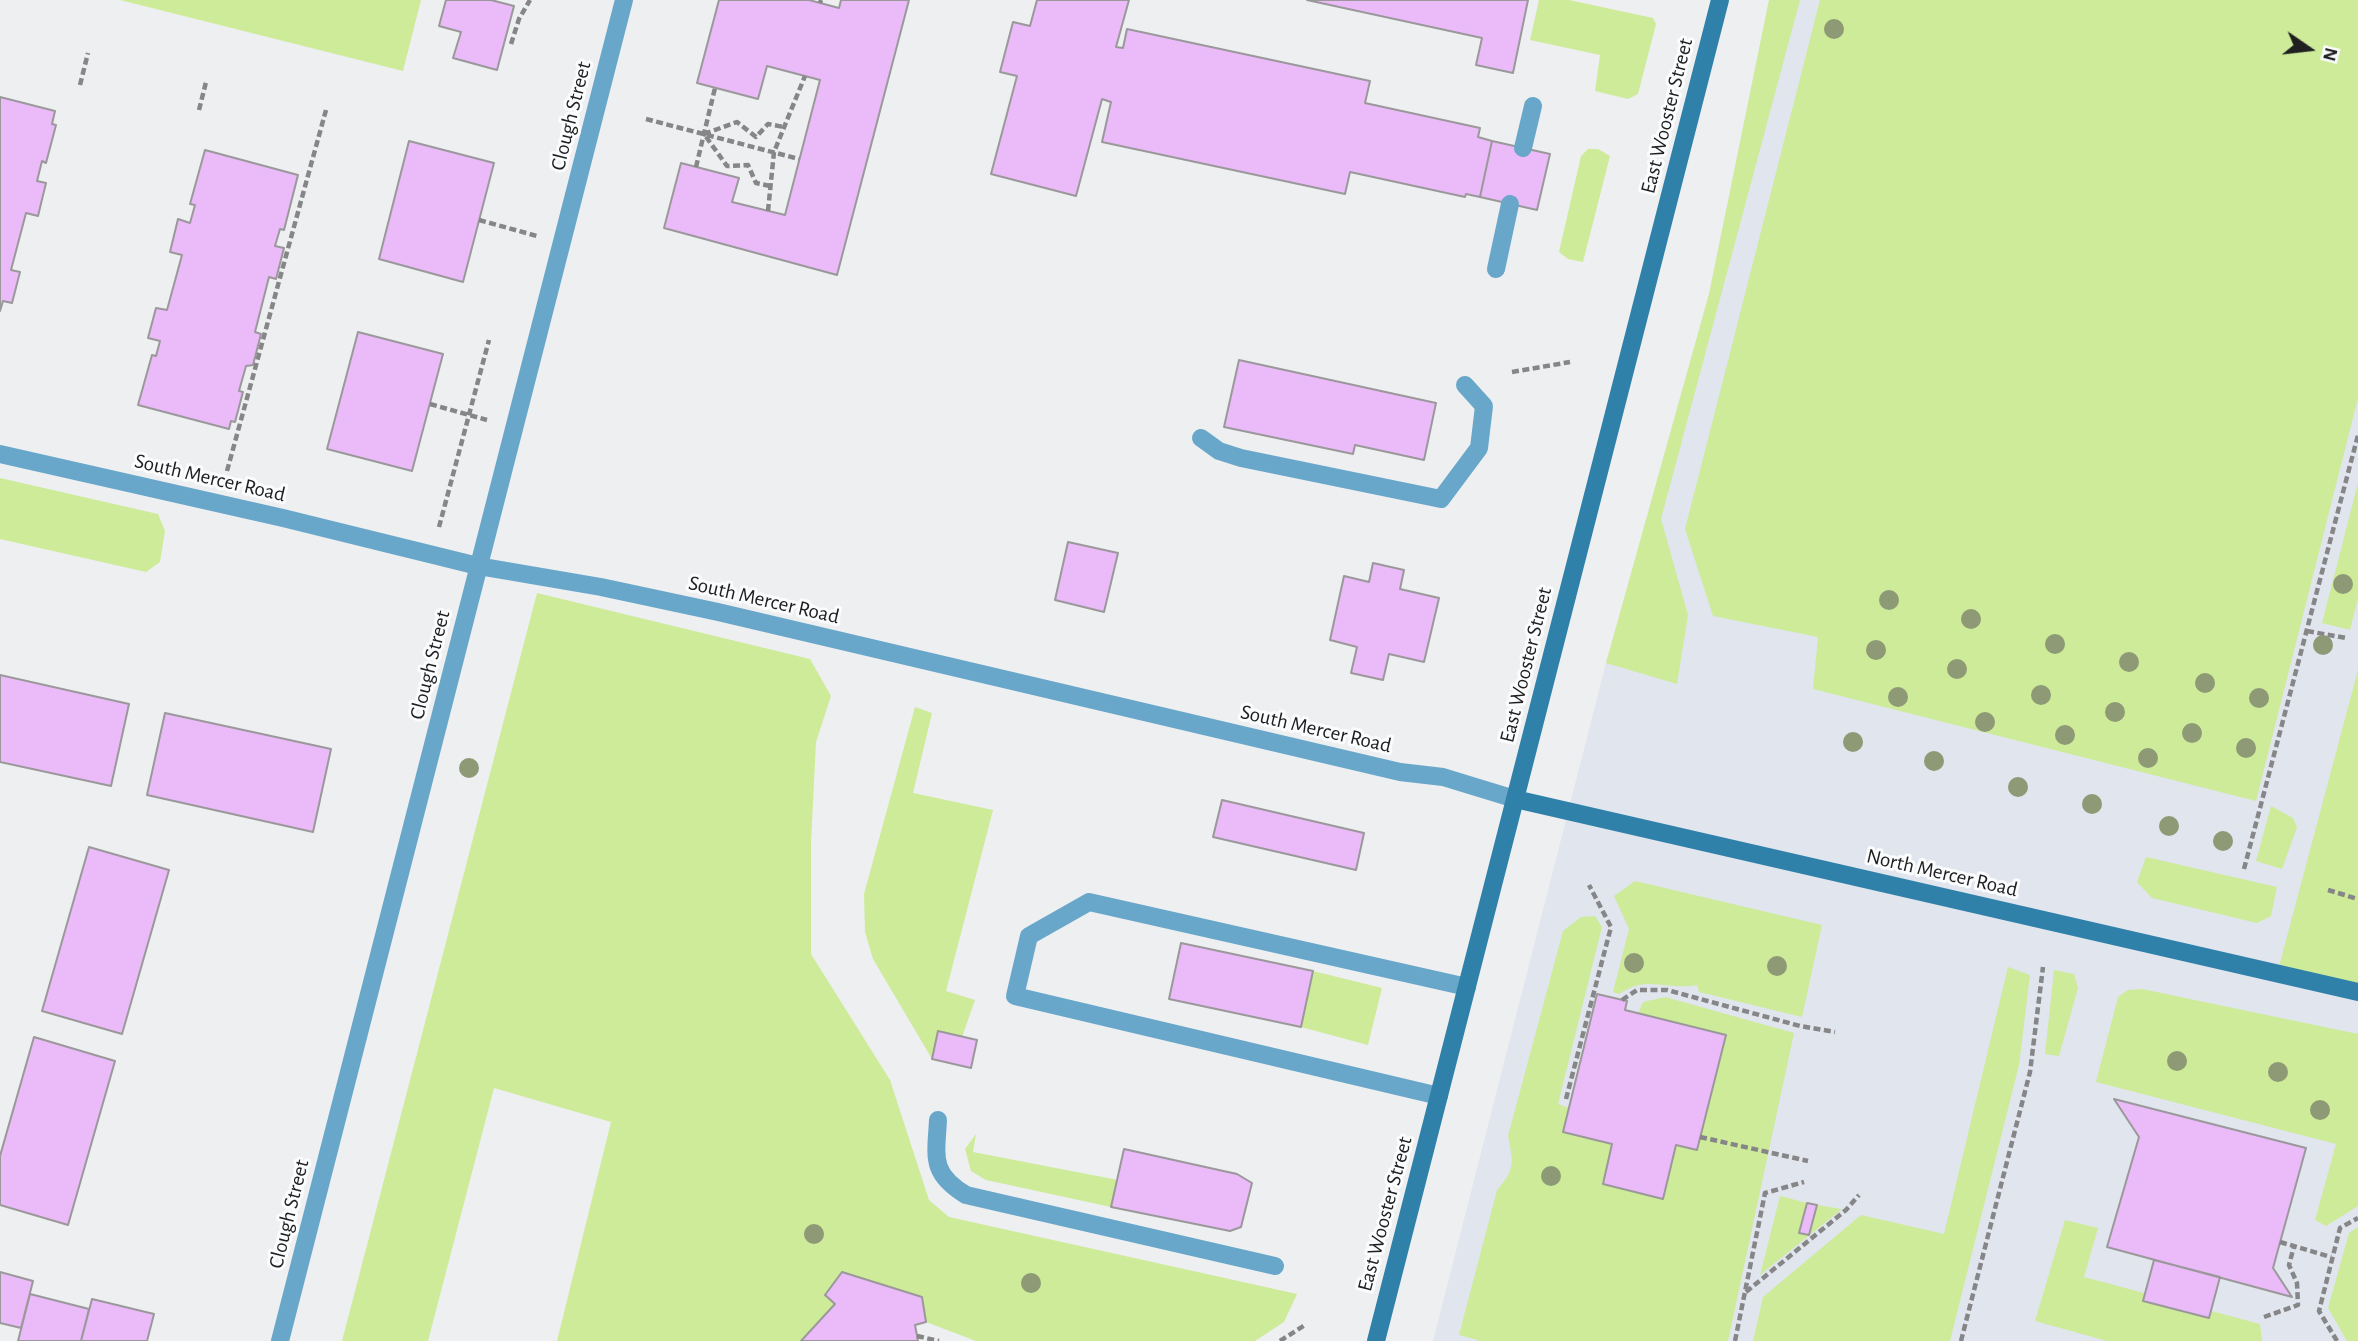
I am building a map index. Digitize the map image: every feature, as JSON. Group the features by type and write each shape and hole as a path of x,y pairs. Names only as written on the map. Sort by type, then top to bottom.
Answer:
{"main road":[{"name":"East Wooster Street","path":"1376,1341 1720,0"},
{"name":"North Mercer Road","path":"1515,799 2358,992"}],"street":[{"name":"Clough Street","path":"280,1341 624,0"},
{"path":"1523,148 1533,106"},
{"path":"1496,269 1510,204"},
{"path":"1201,438 1219,451 1241,458 1441,499 1479,448 1483,406 1465,385"},
{"name":"South Mercer Road","path":"0,454 272,515 478,566 601,587 718,612 1400,772 1443,777 1515,799"},
{"path":"1439,1096 1015,996 1029,936 1089,902 1467,987"},
{"path":"938,1119 937,1157 940,1172 946,1182 966,1195 1275,1266"}],"path":[{"path":"511,44 519,19 530,0"},
{"path":"80,85 88,53"},
{"path":"768,211 774,152 805,76"},
{"path":"199,110 206,82"},
{"path":"696,167 715,88"},
{"path":"227,471 326,110"},
{"path":"646,119 799,159"},
{"path":"704,134 737,122 756,137 768,124 784,127"},
{"path":"704,134 727,166 748,165 756,183 770,186"},
{"path":"479,220 538,236"},
{"path":"439,527 489,340"},
{"path":"1512,372 1570,362"},
{"path":"430,404 492,421"},
{"path":"2244,869 2358,435"},
{"path":"2307,631 2346,638"},
{"path":"1566,1099 1611,927 1589,885"},
{"path":"2328,890 2358,900"},
{"path":"1961,1341 2030,1072 2043,967"},
{"path":"1622,1000 1637,990 1667,990 1800,1026 1835,1032"},
{"path":"1700,1137 1808,1161"},
{"path":"1735,1341 1765,1193 1804,1182"},
{"path":"1745,1293 1846,1210 1859,1195"},
{"path":"2337,1341 2319,1311 2340,1228 2358,1218"},
{"path":"2280,1242 2331,1257"},
{"path":"2264,1317 2298,1305 2297,1283 2289,1265 2294,1246"},
{"path":"1280,1341 1305,1325"},
{"path":"917,1336 939,1341"}],"shaded area":[{"path":"1769,0 2358,0 2358,1341 1433,1341 1606,663 1709,294"}],"green space":[{"path":"120,0 421,0 403,71"},
{"path":"1539,0 1569,0 1653,18 1656,24 1638,94 1628,99 1595,91 1600,55 1530,40"},
{"path":"1769,0 1800,0 1661,519 1688,615 1677,684 1606,663 1709,294"},
{"path":"1820,0 2358,0 2358,398 2256,801 1813,689 1818,637 1713,616 1685,529"},
{"path":"1588,149 1598,149 1610,156 1583,262 1568,259 1559,252 1581,156"},
{"path":"0,478 158,514 165,531 160,562 146,572 0,539"},
{"path":"2358,483 2358,598 2350,630 2322,623"},
{"path":"537,593 810,659 831,696 816,742 811,843 811,954 890,1080 929,1200 949,1217 1297,1294 1284,1322 1255,1341 976,1341 926,1322 921,1297 843,1272 826,1294 835,1304 801,1341 557,1341 611,1122 494,1088 428,1341 342,1341"},
{"path":"2358,670 2358,992 2277,974"},
{"path":"915,707 932,713 913,793 993,810 946,991 975,1000 962,1037 938,1032 932,1059 873,959 865,932 864,894"},
{"path":"2271,806 2293,818 2297,827 2282,869 2256,861"},
{"path":"2146,857 2277,887 2271,916 2257,923 2152,898 2137,882"},
{"path":"1635,881 1822,925 1802,1017 1699,992 1697,985 1648,984 1629,988 1619,994 1613,992 1629,929 1614,896"},
{"path":"1595,916 1602,927 1558,1104 1569,1108 1563,1132 1612,1144 1603,1184 1663,1198 1676,1145 1697,1150 1638,1014 1643,1002 1665,997 1794,1033 1728,1341 1481,1341 1459,1335 1497,1190 1512,1165 1508,1136 1563,931 1581,917"},
{"path":"2008,967 2030,975 2019,1065 1950,1341 1753,1341 1763,1297 1861,1215 1944,1234"},
{"path":"2054,970 2074,974 2078,988 2059,1056 2045,1054"},
{"path":"1313,971 1382,988 1368,1045 1301,1027"},
{"path":"2142,989 2358,1034 2358,1206 2326,1226 2315,1220 2336,1144 2096,1082 2118,997 2128,990"},
{"path":"976,1134 973,1152 1118,1180 1111,1207 986,1180 971,1171 965,1149"},
{"path":"1780,1196 1807,1203 1799,1232 1817,1205 1842,1209 1760,1275"},
{"path":"2065,1220 2098,1228 2084,1277 2260,1324 2262,1341 2107,1341 2035,1321"},
{"path":"2358,1227 2358,1341 2347,1341 2328,1308 2349,1233"}],"building":[{"path":"446,0 491,0 514,6 497,70 453,58 461,32 439,26"},
{"path":"719,0 809,0 839,8 841,0 909,0 837,275 664,228 681,163 739,178 732,202 785,215 820,80 767,66 758,99 697,83"},
{"path":"1037,0 1129,0 1116,47 1123,48 1127,29 1370,81 1365,103 1480,128 1478,137 1492,141 1480,197 1466,194 1465,197 1350,172 1345,194 1102,142 1111,102 1102,99 1076,196 991,174 1017,76 1000,72 1013,22 1030,26"},
{"path":"1307,0 1528,0 1513,73 1476,65 1482,38"},
{"path":"0,97 55,111 52,124 56,125 46,163 42,161 37,181 46,183 38,216 26,213 11,270 20,272 12,303 3,301 0,311"},
{"path":"409,141 494,163 463,282 379,259"},
{"path":"1492,141 1550,154 1537,210 1480,197"},
{"path":"205,150 298,175 284,230 280,229 275,246 284,248 276,279 269,277 255,332 261,334 253,365 246,366 235,422 231,421 229,429 138,405 152,355 156,356 160,341 148,338 156,308 167,310 182,255 170,252 178,219 190,223 195,205 190,204"},
{"path":"358,332 443,354 412,471 327,449"},
{"path":"1239,360 1436,403 1424,460 1355,445 1353,454 1224,427"},
{"path":"1068,542 1118,553 1104,612 1055,600"},
{"path":"1373,563 1404,570 1400,589 1439,598 1424,662 1389,654 1383,680 1351,673 1357,647 1330,640 1344,576 1369,582"},
{"path":"0,675 129,704 111,786 0,762"},
{"path":"165,713 331,749 313,832 147,795"},
{"path":"1222,800 1364,833 1356,870 1213,837"},
{"path":"89,847 169,870 122,1034 42,1011"},
{"path":"1181,943 1313,971 1301,1027 1169,999"},
{"path":"1597,994 1627,1001 1625,1010 1726,1035 1697,1150 1676,1145 1663,1199 1603,1184 1612,1144 1563,1132"},
{"path":"938,1031 977,1040 971,1068 932,1059"},
{"path":"34,1037 115,1061 68,1225 0,1205 0,1156"},
{"path":"2114,1099 2306,1148 2273,1268 2292,1297 2107,1247 2139,1137"},
{"path":"1124,1149 1237,1174 1252,1183 1241,1227 1230,1231 1111,1207"},
{"path":"1807,1203 1817,1205 1809,1235 1799,1233"},
{"path":"2154,1260 2220,1277 2209,1318 2143,1301"},
{"path":"0,1272 33,1281 21,1328 0,1323"},
{"path":"842,1272 922,1297 926,1322 915,1325 918,1341 801,1341 835,1304 825,1295"},
{"path":"30,1294 89,1309 81,1341 18,1341"},
{"path":"92,1299 154,1314 147,1341 81,1341"}]}
